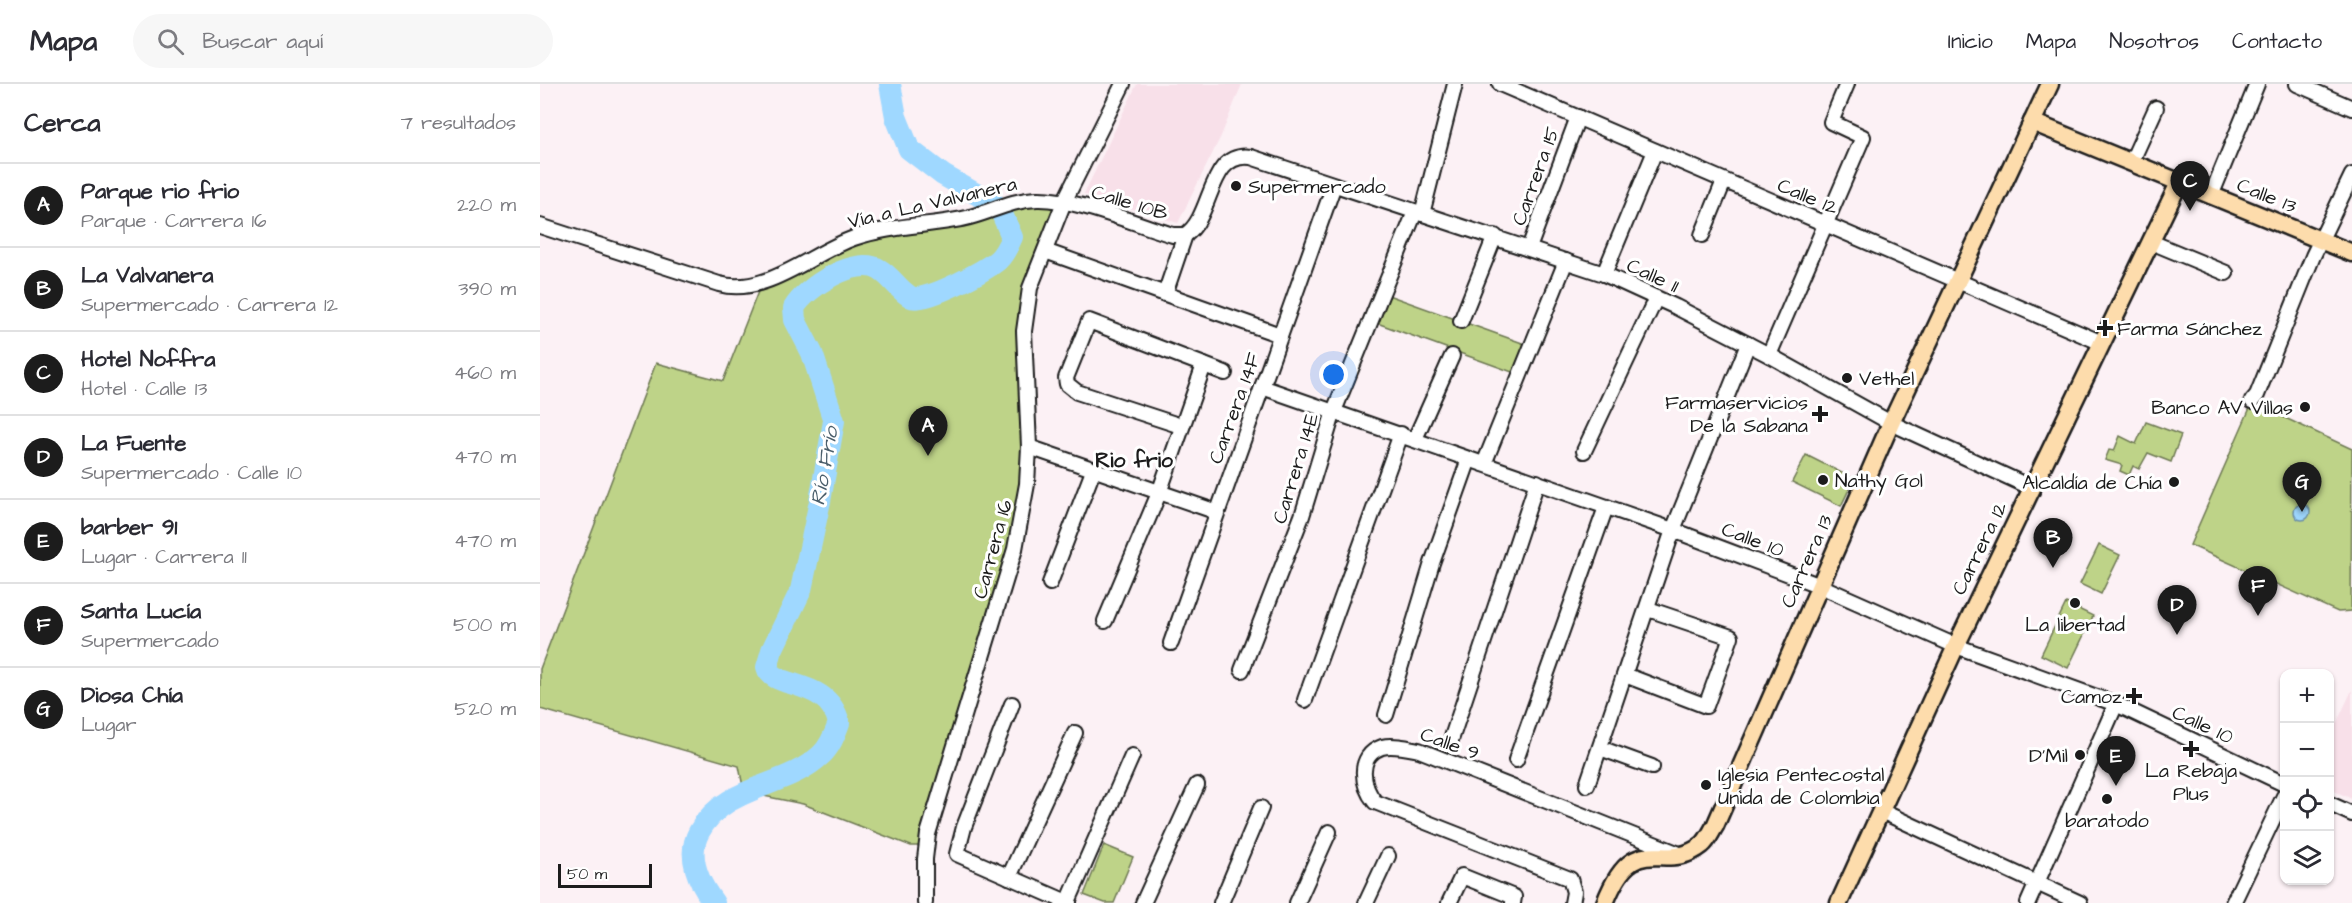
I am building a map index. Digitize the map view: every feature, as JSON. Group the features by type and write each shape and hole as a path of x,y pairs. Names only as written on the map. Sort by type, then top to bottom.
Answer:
{"main road":[{"name":"Carrera 13","path":"1683,855 1705,843 1715,826 1890,423 2050,84"},
{"name":"Calle 13","path":"2032,122 2352,253"},
{"name":"Carrera 12","path":"1839,903 1956,646 2179,183"},
{"path":"1605,903 1618,874 1633,861 1658,854 1683,855"}],"street":[{"path":"1064,202 1123,84"},
{"name":"Carrera 14E","path":"1242,670 1302,516 1334,411 1418,213 1455,84"},
{"name":"Calle 12","path":"1500,84 2102,343"},
{"path":"1769,355 1863,137 1831,122 1848,84"},
{"path":"2211,196 2257,84"},
{"path":"2297,84 2352,108"},
{"path":"2131,163 2156,108"},
{"name":"Carrera 15","path":"1529,248 1578,117"},
{"path":"1604,274 1655,151"},
{"name":"Calle 11","path":"1185,235 1196,225 1224,165 1234,157 1251,157 1604,274 1748,344 1890,423 2032,488"},
{"path":"2252,401 2257,395 2320,240 2352,175"},
{"path":"1702,236 1724,181"},
{"name":"Carrera 14F","path":"1171,643 1334,185"},
{"name":"Vía a La Valvanera","path":"540,226 719,284 738,288 761,284 811,257 866,234 982,213 1009,203 1037,199 1064,202"},
{"name":"Calle 10B","path":"1064,202 1173,236 1185,235"},
{"name":"Carrera 16","path":"926,903 924,865 928,834 1016,549 1025,505 1029,447 1025,310 1030,288 1064,202"},
{"path":"1165,294 1185,235"},
{"path":"1461,321 1495,236"},
{"path":"2151,242 2226,273"},
{"path":"1045,251 1280,335"},
{"path":"1484,464 1566,261"},
{"path":"1584,451 1656,298"},
{"path":"1181,426 1077,392 1067,384 1066,378 1089,321 1225,373"},
{"path":"1587,785 1673,530 1748,344"},
{"path":"1415,439 1452,356"},
{"path":"1105,621 1159,493 1204,365"},
{"name":"Calle 10","path":"1262,387 1673,530 1818,585 1956,646 2116,704 2280,782"},
{"path":"1305,700 1401,434"},
{"path":"1029,447 1217,512"},
{"path":"1386,715 1432,563 1469,459"},
{"path":"1050,583 1093,471"},
{"path":"1451,740 1537,482"},
{"path":"1515,760 1606,507"},
{"path":"1625,675 1706,706 1731,637 1648,609"},
{"path":"1012,704 964,827 957,854 1008,877 1069,903 1132,756"},
{"path":"2028,903 2116,704"},
{"path":"1008,877 1075,733"},
{"name":"Calle 9","path":"1572,903 1574,892 1570,879 1375,802 1365,790 1363,777 1371,755 1382,747 1405,747 1419,750 1683,855"},
{"path":"1600,748 1652,767"},
{"path":"1143,903 1197,785"},
{"path":"2233,903 2280,804"},
{"path":"2334,806 2352,814"},
{"path":"1221,903 1261,808"},
{"path":"1881,811 2080,903"},
{"path":"1297,903 1329,832"},
{"path":"1366,903 1388,856"},
{"path":"1449,903 1462,876 1514,900"}],"shaded area":[{"path":"1137,84 1242,84 1221,136 1178,223 1084,194"},
{"path":"2352,690 2352,799 2334,791 2334,728"}],"green space":[{"path":"1064,202 1030,288 1027,484 926,846 911,846 803,804 744,792 739,766 540,709 540,669 656,363 723,381 761,284 839,244 996,208"},
{"path":"1388,295 1525,344 1515,373 1377,323"},
{"path":"2257,405 2352,449 2351,611 2338,612 2190,545 2250,408"},
{"path":"2146,422 2181,435 2171,462 2148,453 2139,469 2133,466 2129,475 2120,471 2122,465 2105,460 2109,450 2114,451 2120,436 2136,444"},
{"name":"Nathy Gol","path":"1806,455 1854,479 1841,506 1792,482"},
{"path":"2099,545 2120,555 2101,594 2080,584"},
{"path":"2066,603 2093,616 2068,668 2041,655"},
{"path":"1104,845 1133,857 1114,903 1105,903 1084,895"}],"water":[{"path":"2302,504 2308,506 2310,512 2308,518 2302,520 2296,518 2294,512 2296,506"}],"waterway":[{"name":"Río Frío","path":"714,903 699,878 694,860 695,841 710,816 724,804 806,766 824,752 839,723 833,708 824,698 813,691 779,679 771,674 767,667 772,650 801,590 834,421 812,353 795,320 794,308 809,291 820,283 845,270 858,267 870,266 880,270 911,297 928,296 955,285 991,265 1002,255 1012,237 999,207 943,175 909,149 896,117 890,84"}],"place":[{"name":"Supermercado","path":"1236,186"},
{"name":"Hotel Noffra","path":"2190,211"},
{"name":"Farma Sánchez","path":"2105,328"},
{"name":"Vethel","path":"1847,378"},
{"name":"Banco AV Villas","path":"2305,407"},
{"name":"Farmaservicios De la Sabana","path":"1820,414"},
{"name":"Parque rio frio","path":"928,456"},
{"name":"Nathy Gol","path":"1823,480"},
{"name":"Alcaldía de Chía","path":"2174,482"},
{"name":"Diosa Chía","path":"2302,512"},
{"name":"La Valvanera","path":"2053,568"},
{"name":"La libertad","path":"2075,603"},
{"name":"Santa Lucía","path":"2258,616"},
{"name":"La Fuente","path":"2177,635"},
{"name":"Camoz","path":"2134,696"},
{"name":"La Rebaja Plus","path":"2191,749"},
{"name":"D'Mil","path":"2080,755"},
{"name":"Iglesia Pentecostal Unida de Colombia","path":"1706,785"},
{"name":"barber 91","path":"2116,786"},
{"name":"baratodo","path":"2107,799"}],"district":[{"name":"Rio frio","path":"1134,460"}]}
